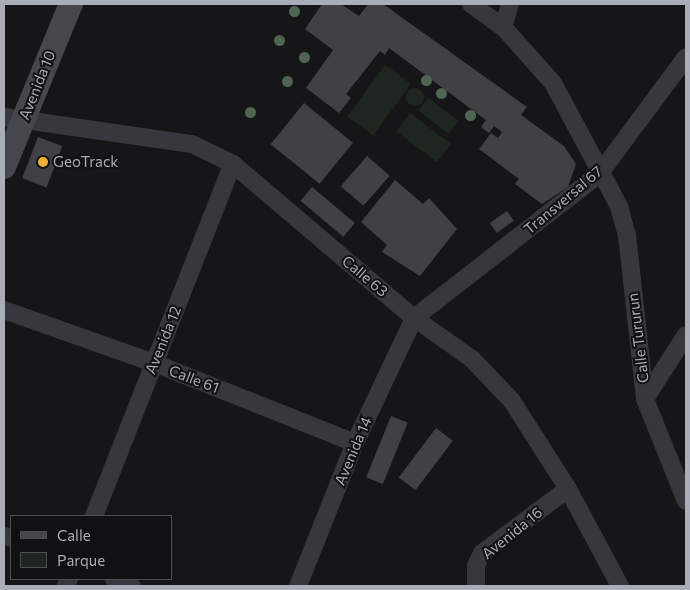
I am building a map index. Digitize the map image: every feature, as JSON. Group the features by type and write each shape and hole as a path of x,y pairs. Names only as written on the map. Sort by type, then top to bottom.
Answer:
{"street":[{"name":"Avenida 10","path":"4,167 13,118 71,4"},
{"name":"Calle Tururun","path":"471,4 503,27 553,83 619,206 627,235 645,399 686,501"},
{"path":"503,27 510,4"},
{"name":"Transversal 67","path":"414,318 600,173 686,58"},
{"name":"Calle 63","path":"13,118 192,144 233,164 414,318 472,359 512,401 568,489 620,586"},
{"name":"Avenida 12","path":"94,515 233,164"},
{"name":"Calle 61","path":"4,310 154,363 355,443"},
{"name":"Avenida 14","path":"298,586 355,443 414,318"},
{"path":"645,399 686,335"},
{"name":"Avenida 16","path":"476,586 476,566 482,553 568,489"},
{"path":"117,580 132,586"}],"green space":[{"path":"385,65 411,84 373,136 347,117"},
{"path":"415,88 421,91 424,97 421,103 415,106 409,103 406,97 409,91"},
{"path":"428,98 458,121 449,134 418,111"},
{"path":"410,113 451,144 437,162 396,131"}],"building":[{"path":"322,4 341,4 359,16 368,4 383,4 527,107 521,115 564,146 576,164 568,187 542,204 515,184 519,179 479,149 491,133 498,138 502,132 494,126 489,133 481,127 486,120 389,48 385,55 380,51 346,94 351,98 339,113 306,88 333,50 305,29"},
{"path":"304,103 353,143 320,184 271,144"},
{"name":"GeoTrack","path":"38,137 62,146 47,187 22,178"},
{"path":"367,156 390,176 363,206 341,186"},
{"path":"395,180 423,204 429,198 457,229 420,276 382,252 387,245 361,222"},
{"path":"312,187 355,223 343,237 300,201"},
{"path":"507,211 514,221 497,233 490,223"},
{"path":"391,416 408,423 383,484 366,477"},
{"path":"436,428 453,441 415,490 399,478"}],"place":[{"name":"GeoTrack","path":"43,162"}]}
